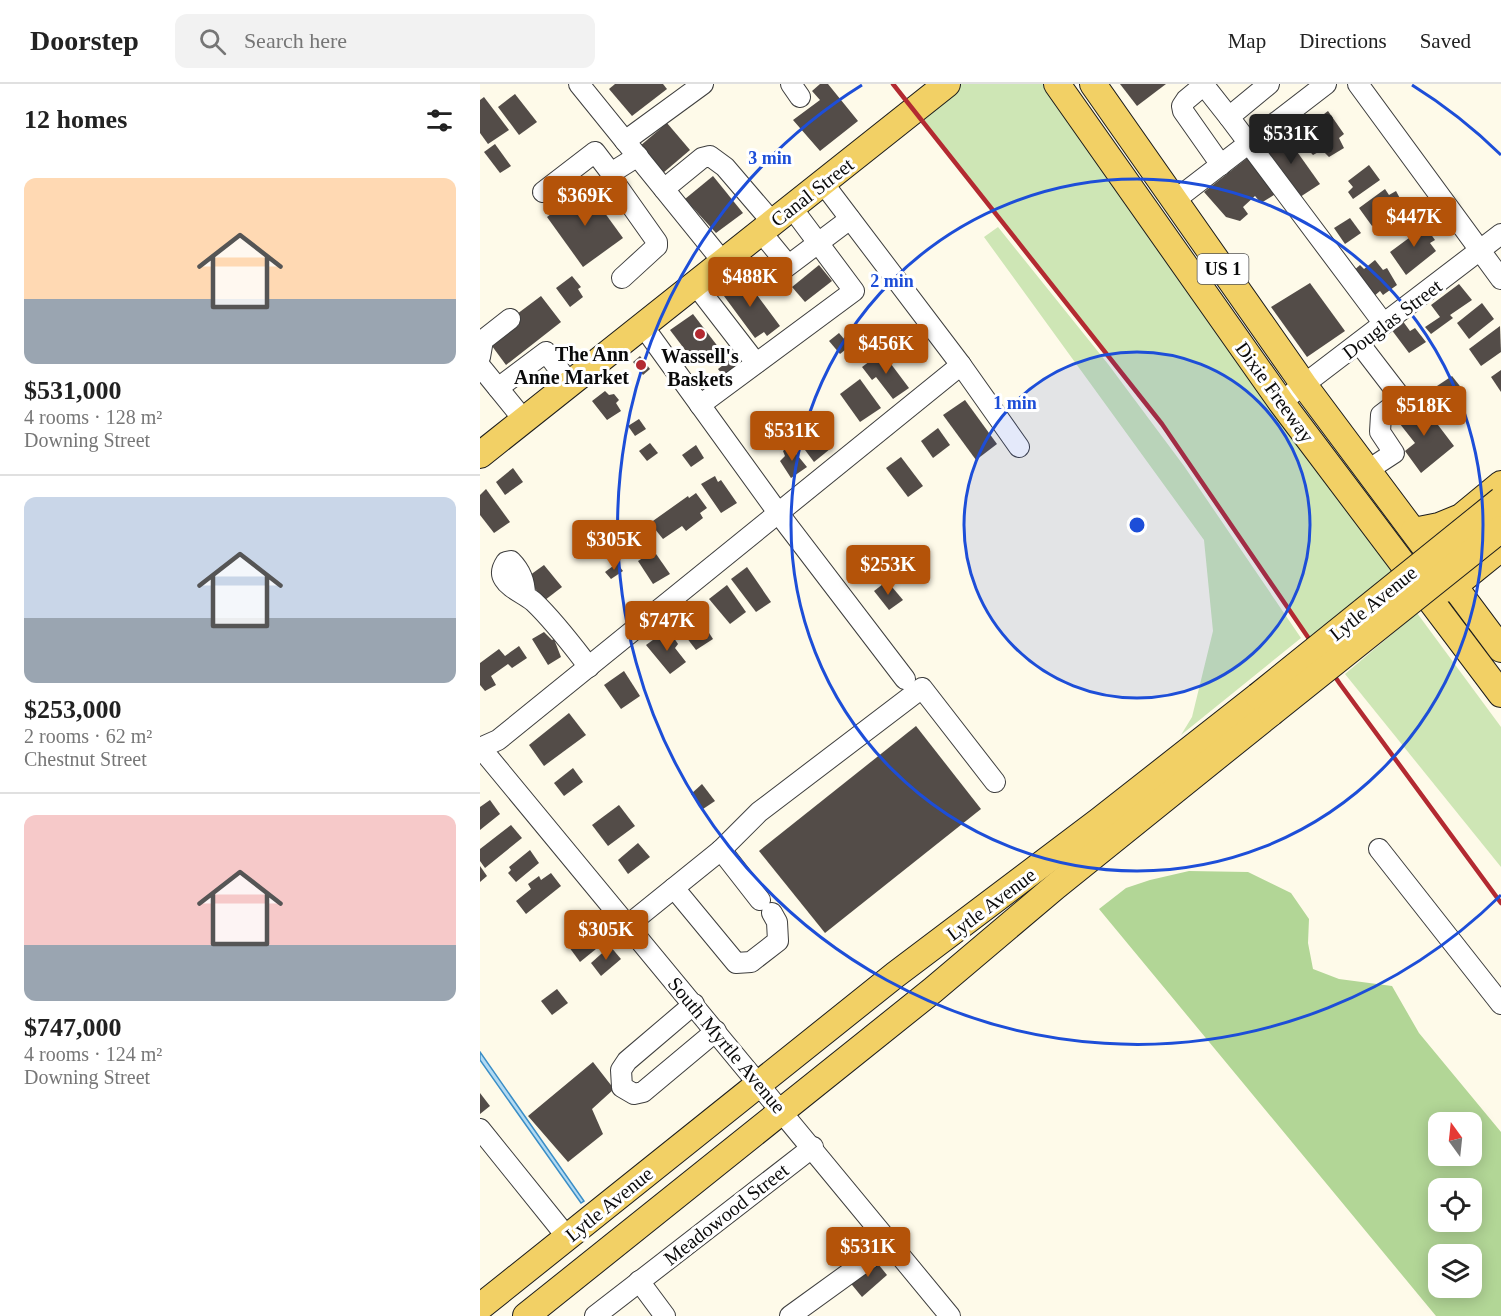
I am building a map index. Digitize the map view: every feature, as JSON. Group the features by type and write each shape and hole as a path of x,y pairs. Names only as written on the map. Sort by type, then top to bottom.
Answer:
{"main road":[{"name":"Canal Street","path":"480,455 947,84"},
{"name":"Dixie Freeway","path":"1057,84 1281,402 1501,694"},
{"name":"Dixie Freeway","path":"1093,84 1305,385 1501,649"},
{"path":"1501,484 1461,517 1442,537 1431,555 1426,571 1424,591 1440,591 1454,586 1501,548"},
{"name":"Lytle Avenue","path":"526,1316 933,990 1501,500"},
{"path":"1414,531 1439,526 1461,517"},
{"name":"Lytle Avenue","path":"480,1307 895,975 1082,835 1265,704 1501,529"}],"street":[{"path":"579,84 723,262"},
{"path":"611,174 632,148 703,84"},
{"path":"1221,165 1183,111 1182,106 1186,100 1204,84 1384,324"},
{"path":"1229,117 1269,84"},
{"path":"1175,200 1326,84"},
{"path":"1358,84 1501,279"},
{"path":"543,192 595,152 611,174 613,182 657,242 654,250 622,278"},
{"path":"664,189 702,158 710,156 725,167 775,221 818,242 854,291 700,405"},
{"path":"823,183 1019,447"},
{"path":"775,221 780,271 850,219"},
{"name":"Douglas Street","path":"1281,402 1501,234"},
{"path":"695,284 756,363"},
{"path":"480,357 483,340 510,319"},
{"path":"642,326 905,679"},
{"path":"1359,343 1402,399 1381,415 1380,432 1397,458 1368,470"},
{"path":"498,388 546,352 570,384"},
{"path":"480,366 524,420"},
{"path":"480,748 498,740 961,366"},
{"path":"525,595 558,628 589,667"},
{"path":"628,924 720,850 759,812 922,688 994,782"},
{"name":"South Myrtle Avenue","path":"480,748 813,1147 950,1316"},
{"path":"1378,849 1501,1004"},
{"path":"674,888 736,963 751,962 778,941 777,922 720,850"},
{"path":"694,1004 627,1061 621,1070 622,1087 634,1094 643,1092 716,1031"},
{"path":"480,1129 567,1237"},
{"name":"Meadowood Street","path":"595,1316 813,1147"},
{"path":"790,1316 891,1244"},
{"path":"639,1281 665,1316"}],"green space":[{"path":"947,84 1057,84 1408,570 1316,649 1189,462 1113,360 914,111"},
{"path":"998,227 1108,364 1184,466 1301,638 1181,735 1192,717 1213,631 1204,540 984,237"},
{"path":"1417,613 1501,727 1501,867 1345,674"},
{"path":"1189,871 1248,872 1291,893 1309,919 1308,943 1313,969 1339,979 1392,986 1419,1033 1501,1132 1501,1316 1436,1316 1099,909 1126,888"}],"water":[{"path":"480,1052 584,1201 581,1203 480,1060"}],"building":[{"path":"615,84 663,84 667,89 632,116 609,89"},
{"path":"820,84 828,84 858,121 820,151 793,120 820,100 812,91"},
{"path":"1120,84 1166,84 1137,106"},
{"path":"515,94 537,122 519,135 498,107"},
{"path":"484,97 509,130 488,144 480,133 480,100"},
{"path":"1328,111 1344,134 1339,138 1344,148 1329,157 1322,150 1313,155 1295,136"},
{"path":"667,123 690,150 663,173 640,146"},
{"path":"1283,132 1320,184 1300,197 1262,147"},
{"path":"495,144 511,166 500,173 484,152"},
{"path":"1251,155 1277,193 1261,203 1255,196 1243,207 1248,214 1240,221 1226,217 1204,192"},
{"path":"1369,165 1380,180 1353,199 1348,192 1353,187 1348,181"},
{"path":"713,176 743,213 716,233 685,199"},
{"path":"586,187 623,238 583,267 547,217"},
{"path":"1385,189 1389,195 1396,191 1403,204 1372,226 1359,208"},
{"path":"1350,218 1361,233 1345,244 1334,228"},
{"path":"1420,219 1435,240 1430,243 1436,251 1406,275 1390,252 1413,235 1408,228"},
{"path":"1375,260 1383,270 1387,268 1397,285 1383,295 1380,291 1373,297 1352,272 1360,265 1364,269"},
{"path":"819,265 832,281 805,302 792,287"},
{"path":"572,276 581,287 578,289 583,297 570,307 556,288"},
{"path":"743,276 780,326 767,336 764,332 755,338 721,292"},
{"path":"1310,283 1345,331 1307,357 1271,307"},
{"path":"1459,284 1472,300 1450,315 1453,318 1431,334 1425,327 1440,317 1431,305"},
{"path":"541,296 561,322 506,365 492,346 519,325 513,317"},
{"path":"1482,303 1494,319 1469,339 1457,323"},
{"path":"693,314 719,348 695,363 670,330"},
{"path":"1402,320 1410,331 1415,328 1426,342 1409,353 1391,329"},
{"path":"1500,326 1501,352 1481,366 1469,349"},
{"path":"839,333 850,346 840,354 829,341"},
{"path":"882,352 909,388 893,399 876,377 872,380 862,367"},
{"path":"640,356 650,369 643,375 633,362"},
{"path":"731,359 738,368 725,378 718,369"},
{"path":"1501,370 1501,392 1491,377"},
{"path":"1452,376 1463,390 1448,401 1437,386"},
{"path":"860,379 881,408 860,422 840,394"},
{"path":"605,391 609,395 614,394 619,400 616,403 621,411 607,420 592,401"},
{"path":"965,400 997,444 976,460 943,415"},
{"path":"1419,400 1454,446 1421,473 1405,451 1415,443 1396,419"},
{"path":"803,414 830,449 814,462 787,426"},
{"path":"639,419 646,429 635,436 628,426"},
{"path":"938,428 950,445 933,458 921,441"},
{"path":"650,443 658,453 647,461 639,451"},
{"path":"696,445 704,458 691,467 682,455"},
{"path":"789,445 807,467 791,478 780,461 785,456 783,451"},
{"path":"901,457 923,486 908,497 886,468"},
{"path":"513,468 523,482 505,495 496,482"},
{"path":"715,476 718,482 721,480 737,503 721,513 701,484"},
{"path":"486,489 510,522 494,533 480,515 480,495"},
{"path":"696,493 707,508 700,513 703,518 686,531 682,526 663,539 650,523 688,496 689,498"},
{"path":"654,551 670,574 653,584 638,561"},
{"path":"866,551 876,564 861,575 851,562"},
{"path":"617,563 623,571 611,579 605,572"},
{"path":"544,565 562,587 545,600 526,578"},
{"path":"747,567 771,602 756,612 731,579"},
{"path":"887,581 903,600 889,610 874,591"},
{"path":"727,585 746,612 730,624 709,599"},
{"path":"696,613 713,639 696,650 677,625"},
{"path":"668,629 678,644 675,648 686,662 670,674 646,645"},
{"path":"544,632 552,640 554,639 561,657 548,665 532,639"},
{"path":"519,646 527,658 512,668 508,664 491,676 496,685 485,691 480,685 480,663 499,649 505,656"},
{"path":"624,671 640,696 621,709 604,685"},
{"path":"569,713 586,735 544,766 529,745"},
{"path":"916,726 981,809 825,933 759,851"},
{"path":"573,768 583,782 564,796 554,783"},
{"path":"702,784 715,801 703,809 691,794"},
{"path":"490,800 500,814 480,830 480,807"},
{"path":"619,805 635,826 608,846 592,825"},
{"path":"511,825 522,838 485,868 480,861 480,849"},
{"path":"638,843 650,857 628,874 618,860"},
{"path":"530,850 539,863 516,882 508,873 511,870 509,867"},
{"path":"480,866 487,876 480,882"},
{"path":"551,873 561,886 526,914 516,901 531,889 528,884 539,876 541,880"},
{"path":"594,925 607,940 580,962 569,947"},
{"path":"610,946 621,959 601,976 591,963"},
{"path":"557,989 568,1003 552,1015 541,1001"},
{"path":"593,1062 614,1089 592,1109 603,1134 568,1162 528,1116"},
{"path":"480,1093 490,1106 480,1114"},
{"path":"874,1259 887,1275 862,1297 848,1280"}],"railway":[{"path":"893,84 1162,424 1340,684 1501,903"}],"place":[{"name":"Wassell's Baskets","path":"700,334"},
{"name":"The Ann Anne Market","path":"641,365"}]}
